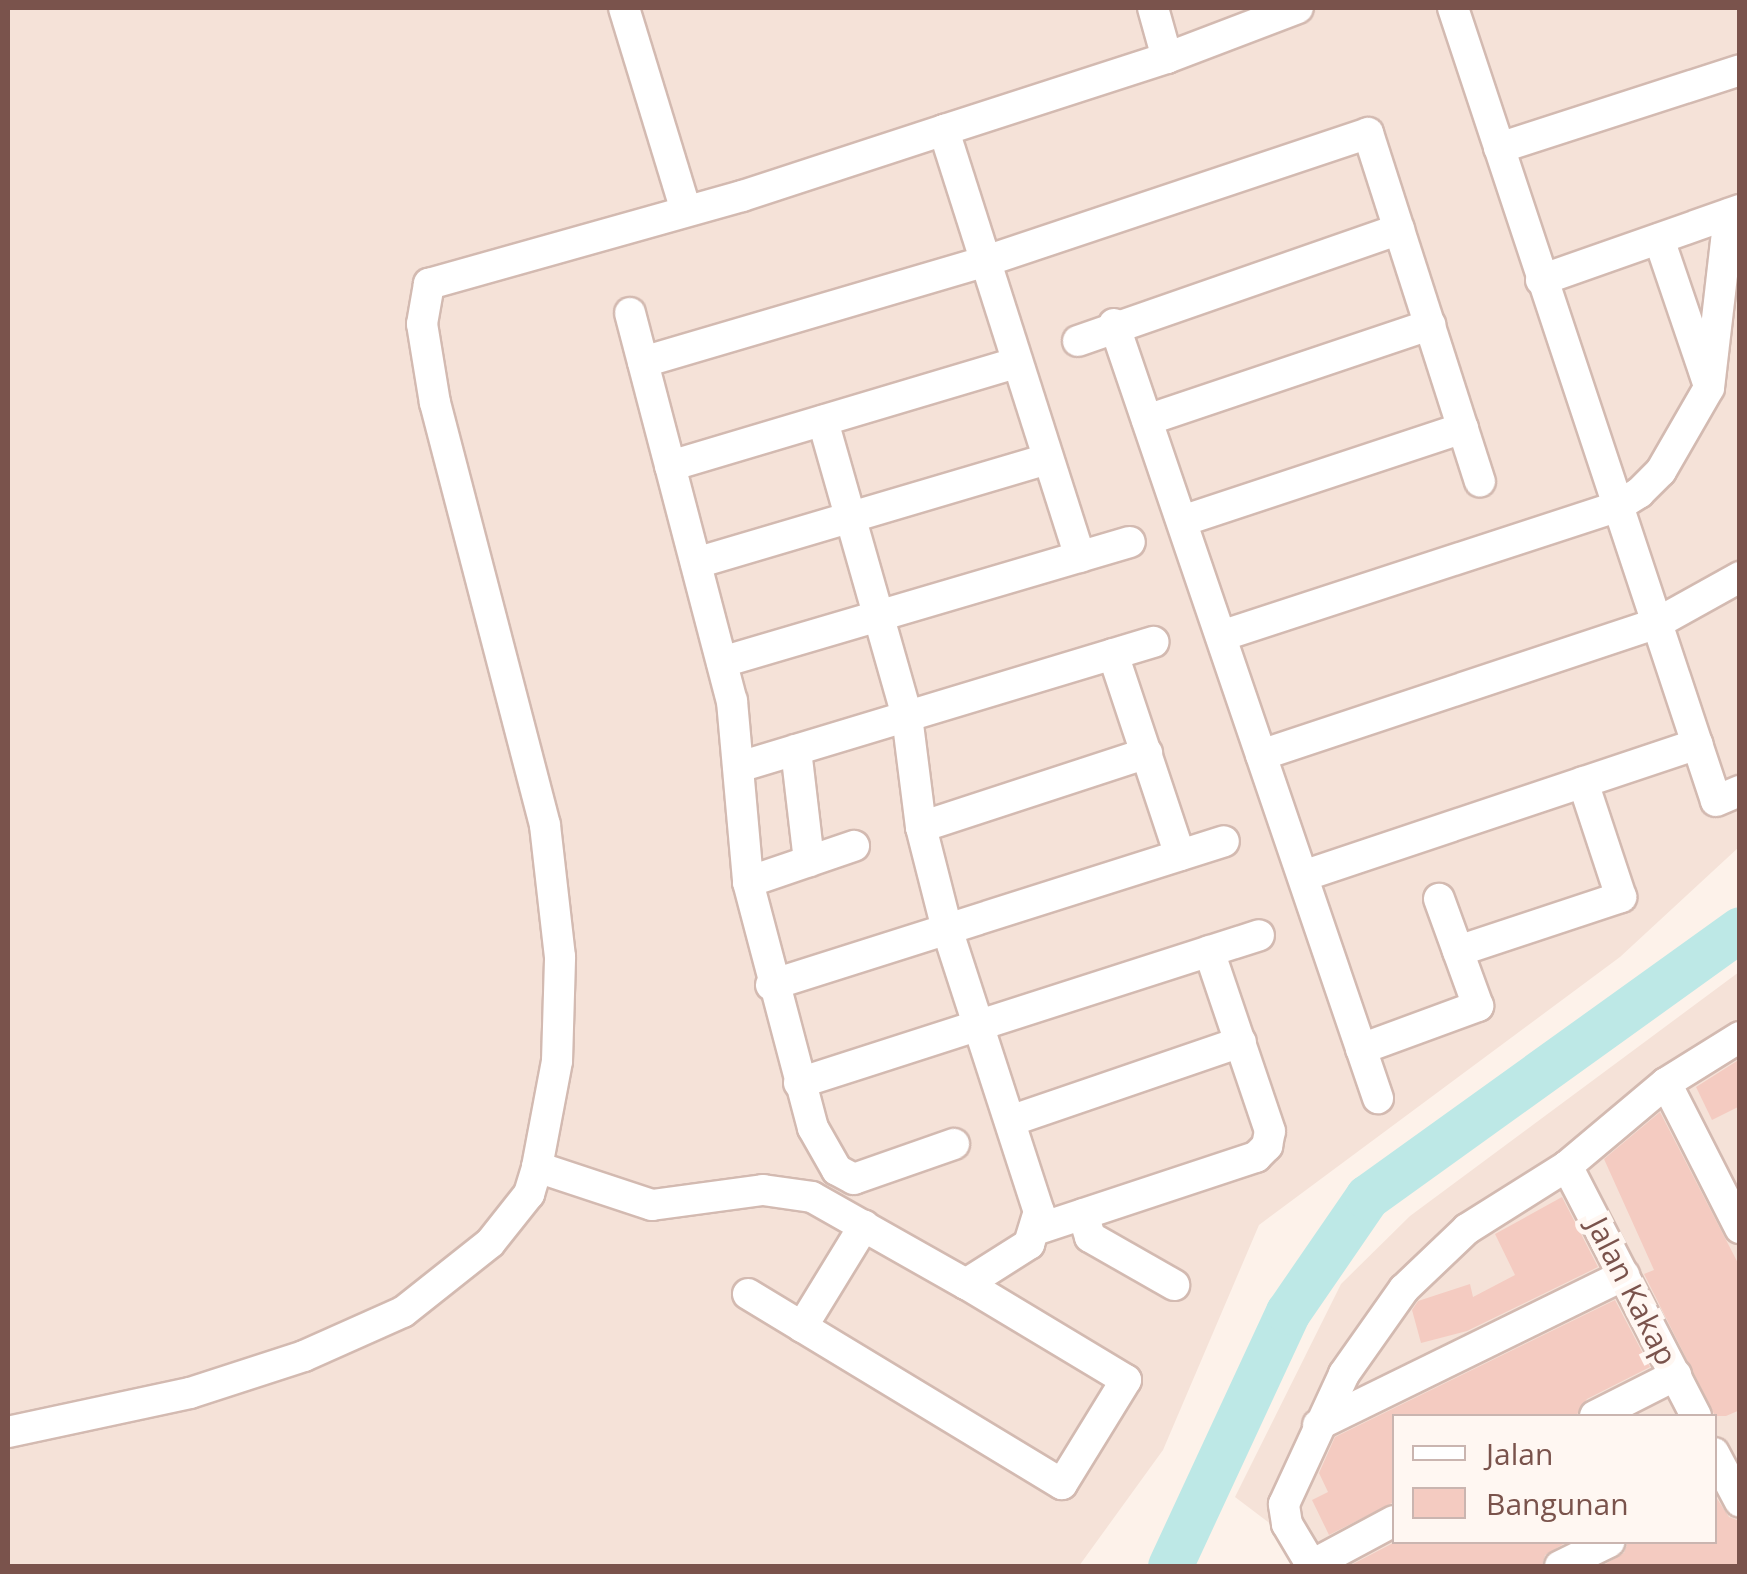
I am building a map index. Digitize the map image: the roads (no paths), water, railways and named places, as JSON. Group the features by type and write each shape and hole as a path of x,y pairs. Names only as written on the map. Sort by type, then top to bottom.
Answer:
{"street":[{"path":"624,8 686,212"},
{"path":"1153,8 1168,58"},
{"path":"8,1432 190,1393 304,1356 403,1312 490,1242 529,1194 558,1061 560,957 544,825 435,403 422,324 429,284 686,212 1168,58 1298,8"},
{"path":"1453,8 1716,801 1740,792"},
{"path":"1500,148 1740,70"},
{"path":"944,130 1080,557"},
{"path":"644,362 983,262 1368,134 1480,481"},
{"path":"1220,636 1618,506 1660,472 1710,388 1734,212 1541,280"},
{"path":"1078,341 1114,324 1398,229"},
{"path":"1659,239 1710,388"},
{"path":"630,313 722,662 739,767 748,882 770,985 799,1084 836,1170 854,1178 954,1144"},
{"path":"1114,324 1378,1098"},
{"path":"1147,420 1430,325"},
{"path":"670,466 1016,363"},
{"path":"823,421 907,716 921,827 947,929 1039,1212 1038,1230 1029,1244 966,1284"},
{"path":"1182,521 1463,428"},
{"path":"696,563 1048,459"},
{"path":"722,662 1130,542"},
{"path":"1261,755 1657,623 1740,577"},
{"path":"739,767 1154,642"},
{"path":"1114,654 1180,855"},
{"path":"1302,876 1697,744"},
{"path":"796,750 810,861"},
{"path":"921,827 1147,753"},
{"path":"1458,952 1621,897 1583,782"},
{"path":"770,985 1224,840"},
{"path":"748,882 854,846"},
{"path":"1361,1049 1478,1006 1439,899"},
{"path":"799,1084 1259,934"},
{"path":"1038,1230 1256,1157 1267,1146 1270,1131 1209,951"},
{"path":"1392,1522 1312,1566 1287,1524 1284,1504 1318,1425 1376,1327 1429,1261 1567,1166 1666,1083 1740,1036"},
{"path":"1010,1121 1241,1042"},
{"path":"1666,1083 1740,1228"},
{"name":"Jalan Kakap","path":"1567,1166 1695,1414"},
{"path":"537,1167 652,1205 763,1190 812,1197 1126,1380 1062,1484 748,1294"},
{"path":"1083,1214 1090,1237 1174,1286"},
{"path":"802,1327 864,1226"},
{"path":"1318,1425 1624,1275"},
{"path":"1600,1414 1676,1375"},
{"path":"1560,1566 1605,1544"}],"waterway":[{"path":"1170,1566 1288,1312 1367,1197 1740,929"}]}
